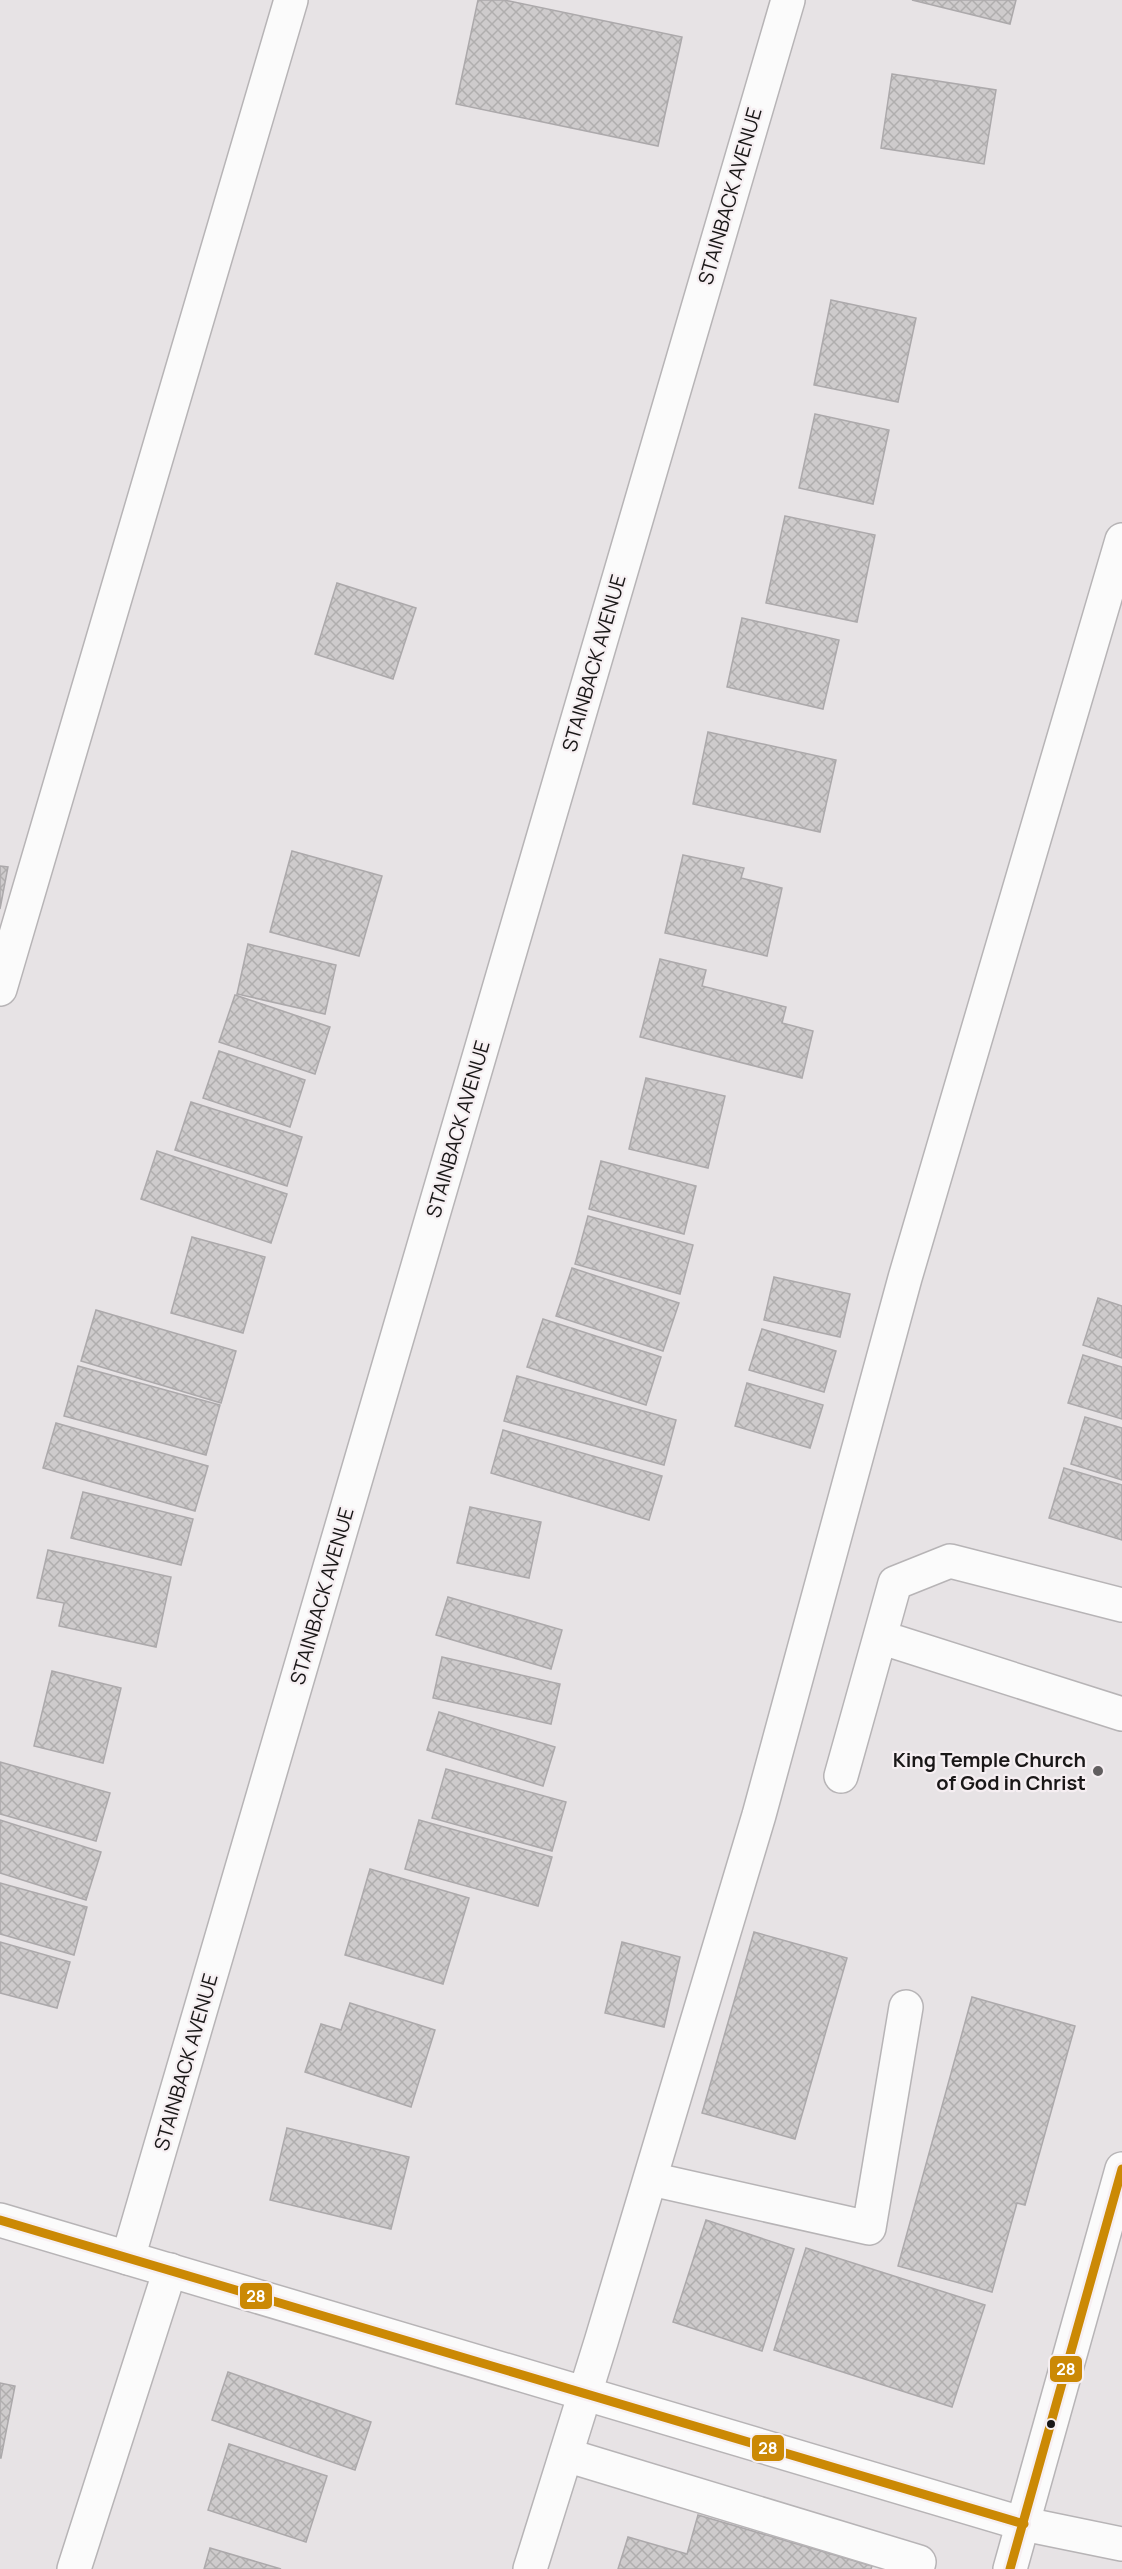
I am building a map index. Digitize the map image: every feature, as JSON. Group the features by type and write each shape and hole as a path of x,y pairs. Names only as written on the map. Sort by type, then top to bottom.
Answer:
{"street":[{"path":"0,989 291,0"},
{"name":"STAINBACK AVENUE","path":"128,2259 788,0"},
{"path":"530,2569 651,2179 759,1815 934,1180 1122,540"},
{"path":"841,1776 895,1583 950,1561 1122,1605"},
{"path":"880,1637 1122,1714"},
{"path":"651,2179 869,2228 906,2007"},
{"path":"1010,2569 1122,2169"},
{"path":"0,2220 1024,2524 1122,2544"},
{"path":"74,2569 170,2270"},
{"path":"566,2455 920,2562 917,2569"}],"building":[{"path":"478,0 504,0 682,37 658,146 456,104"},
{"path":"912,0 1016,0 1010,24"},
{"path":"892,74 996,90 984,164 881,148"},
{"path":"831,300 916,318 898,402 814,385"},
{"path":"815,414 889,430 873,504 799,488"},
{"path":"785,516 875,535 857,622 766,603"},
{"path":"337,583 416,608 393,679 315,654"},
{"path":"742,618 839,640 823,709 727,687"},
{"path":"708,732 836,760 820,832 693,804"},
{"path":"292,851 382,876 359,956 270,932"},
{"path":"683,855 744,868 741,878 782,888 767,956 665,933"},
{"path":"0,866 8,867 0,909"},
{"path":"248,944 336,965 325,1014 237,994"},
{"path":"660,959 706,970 702,986 786,1007 782,1023 813,1031 802,1078 640,1037"},
{"path":"235,995 330,1027 315,1074 219,1042"},
{"path":"219,1051 305,1080 290,1127 203,1098"},
{"path":"646,1078 725,1096 708,1168 629,1149"},
{"path":"191,1102 302,1137 287,1186 175,1150"},
{"path":"157,1151 287,1194 271,1243 141,1199"},
{"path":"601,1161 696,1186 684,1234 589,1209"},
{"path":"588,1216 693,1245 680,1294 575,1264"},
{"path":"192,1237 265,1257 243,1333 171,1313"},
{"path":"572,1268 679,1303 663,1351 556,1316"},
{"path":"774,1277 850,1294 840,1337 764,1320"},
{"path":"1098,1298 1122,1306 1122,1358 1083,1345"},
{"path":"96,1310 236,1351 221,1403 81,1361"},
{"path":"543,1319 661,1357 646,1405 527,1367"},
{"path":"762,1329 836,1351 824,1392 749,1370"},
{"path":"1083,1355 1122,1367 1122,1419 1068,1403"},
{"path":"78,1366 220,1405 206,1455 64,1416"},
{"path":"517,1376 676,1420 664,1465 504,1421"},
{"path":"747,1383 823,1405 810,1448 735,1426"},
{"path":"1085,1417 1122,1428 1122,1480 1071,1464"},
{"path":"56,1423 208,1466 195,1511 43,1468"},
{"path":"503,1430 662,1476 649,1520 491,1473"},
{"path":"1064,1468 1122,1485 1122,1540 1049,1518"},
{"path":"83,1492 193,1519 181,1565 71,1538"},
{"path":"470,1507 541,1522 529,1578 457,1563"},
{"path":"48,1550 171,1577 156,1647 59,1626 64,1603 37,1598"},
{"path":"448,1597 562,1630 551,1669 436,1635"},
{"path":"442,1657 560,1684 551,1724 433,1698"},
{"path":"52,1671 121,1688 103,1763 34,1746"},
{"path":"439,1712 555,1747 543,1786 427,1750"},
{"path":"0,1762 110,1793 96,1841 0,1814"},
{"path":"446,1769 566,1802 552,1851 432,1818"},
{"path":"0,1820 101,1852 86,1900 0,1873"},
{"path":"419,1820 552,1857 538,1906 405,1869"},
{"path":"370,1869 469,1898 443,1984 345,1955"},
{"path":"0,1883 87,1907 74,1955 0,1934"},
{"path":"754,1932 847,1958 795,2139 702,2113"},
{"path":"0,1942 70,1962 57,2008 0,1993"},
{"path":"622,1942 680,1957 664,2027 605,2013"},
{"path":"972,1997 1075,2026 1025,2205 1017,2203 992,2292 898,2266"},
{"path":"350,2003 435,2030 411,2107 305,2072 321,2024 341,2030"},
{"path":"287,2128 409,2157 391,2229 270,2200"},
{"path":"706,2220 794,2249 762,2351 673,2322"},
{"path":"806,2248 985,2305 952,2407 774,2350"},
{"path":"228,2372 371,2422 355,2470 212,2420"},
{"path":"0,2383 15,2386 1,2458 0,2458"},
{"path":"229,2444 327,2476 306,2542 208,2510"},
{"path":"698,2515 872,2566 871,2569 618,2569 628,2537 687,2554"},
{"path":"210,2548 281,2569 204,2569"}],"transit line":[{"name":"28","path":"1010,2569 1122,2169"},
{"name":"28","path":"0,2220 1024,2524"}],"place":[{"name":"King Temple Church of God in Christ","path":"1098,1771"}]}
